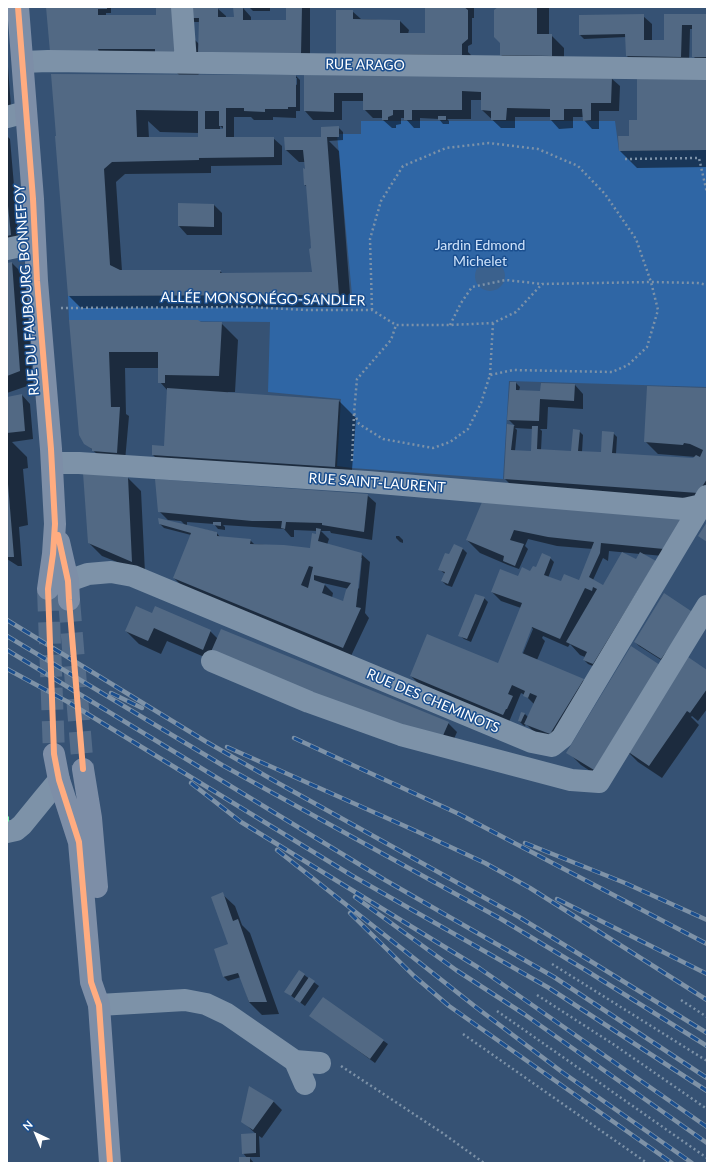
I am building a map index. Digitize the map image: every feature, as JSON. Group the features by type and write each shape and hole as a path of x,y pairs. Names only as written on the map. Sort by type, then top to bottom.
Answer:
{"main road":[{"name":"RUE DU FAUBOURG BONNEFOY","path":"18,7 23,62 17,114 33,199 39,310 52,463 55,524 53,554 48,589"},
{"name":"RUE DU FAUBOURG BONNEFOY","path":"55,524 68,590"},
{"path":"54,754 59,780 79,842 91,982 99,1005 110,1163"},
{"path":"83,769 91,818 104,978 102,998 99,1005"}],"street":[{"path":"182,7 186,62"},
{"name":"RUE ARAGO","path":"23,62 186,62 707,69"},
{"path":"7,249 35,243"},
{"name":"RUE SAINT-LAURENT","path":"52,463 79,463 368,482 684,509 704,501"},
{"name":"RUE DES CHEMINOTS","path":"68,590 88,574 111,572 133,576 532,742 552,746 562,738 704,501"},
{"path":"53,554 59,572 68,590"},
{"path":"212,661 309,702 401,735 570,780 599,782 707,606"},
{"path":"7,832 16,830 22,825 59,780"},
{"path":"99,1005 185,1000 206,1004 227,1014 295,1061 305,1084"},
{"path":"295,1061 327,1062"}],"path":[{"path":"372,310 370,239 381,200 403,166 446,148 489,143 538,149 578,166 605,194 636,239 651,282 658,310 647,347 628,365 612,372 513,370 490,375"},
{"path":"625,159 699,158 707,193"},
{"path":"450,325 461,302 472,287 506,280 542,284 651,282 698,283 707,285"},
{"path":"368,482 367,472 352,471 356,378 391,340 396,325 493,323 516,312 542,284"},
{"path":"354,413 360,424 383,440 433,448 450,442 468,429 481,403 490,375 493,323"},
{"path":"552,964 707,1061"},
{"path":"537,995 613,1044 707,1109"},
{"path":"681,1000 707,1017"},
{"path":"497,1011 707,1158"},
{"path":"463,1034 647,1163"},
{"path":"327,1062 440,1132 484,1163"}],"green space":[{"name":"Jardin Edmond Michelet","path":"361,121 615,121 619,151 707,150 707,387 509,381 503,479 352,468 337,466 341,399 268,392 270,322 69,320 68,296 352,295 337,134 361,134"}],"shaded area":[{"path":"490,261 496,262 504,270 504,282 496,290 490,291 484,290 476,282 475,276 476,270 484,262"}],"building":[{"path":"46,7 107,7 107,9 98,9 98,15 156,15 156,7 174,7 176,53 155,52 155,49 98,49 99,52 50,52"},
{"path":"190,7 218,7 218,17 234,17 233,7 243,7 243,20 286,20 286,7 302,7 301,54 198,53 199,18 189,18"},
{"path":"425,7 464,7 468,10 468,39 462,44 462,55 336,54 336,10 353,10 353,19 400,20 400,33 425,33"},
{"path":"498,7 537,7 537,34 552,34 552,56 500,55 500,43 494,37 494,10"},
{"path":"644,14 644,40 664,40 664,14 707,14 707,57 692,57 692,25 682,25 681,57 626,56 625,34 579,35 579,15"},
{"path":"51,74 296,75 296,107 288,107 288,109 265,109 265,112 244,111 244,108 226,108 226,137 274,137 274,157 199,158 199,160 112,162 104,169 110,265 120,270 221,270 220,273 312,272 309,249 311,248 306,185 304,185 303,168 305,169 303,150 285,150 284,137 321,137 321,127 339,126 339,137 327,137 339,295 68,296","holes":["136,110 198,111 198,137 137,137","205,111 219,111 219,126 223,126 223,129 205,129"]},
{"path":"304,75 612,77 611,103 591,103 591,120 583,121 582,109 564,109 564,120 550,120 550,109 507,108 506,120 491,120 491,111 481,110 481,92 462,91 462,110 412,110 412,120 404,120 404,110 393,110 393,115 388,117 388,120 382,120 382,110 363,110 363,93 334,93 334,112 304,111"},
{"path":"637,77 707,77 707,150 619,151 618,136 629,136 629,120 637,120"},
{"path":"438,116 446,116 446,120 438,120"},
{"path":"178,203 214,204 214,227 178,226"},
{"path":"7,206 11,235 7,236"},
{"path":"12,262 20,371 7,376 7,263"},
{"path":"69,320 198,320 201,322 222,322 219,376 165,375 165,383 158,383 158,352 109,352 111,407 120,407 117,453 92,451 92,449 84,444 79,435"},
{"path":"510,382 516,382 516,390 540,391 541,383 575,384 574,401 540,399 539,421 507,420"},
{"path":"647,386 707,388 707,479 698,493 504,479 507,424 514,425 511,450 531,451 532,426 538,426 537,449 571,451 573,429 580,430 578,451 601,452 602,431 614,432 612,453 693,458 696,455 700,457 703,450 690,444 684,443 683,445 644,442"},
{"path":"167,388 339,400 335,467 152,455 152,445 164,446"},
{"path":"22,394 25,431 7,433 7,397"},
{"path":"83,473 128,477 132,562 88,543"},
{"path":"155,479 368,494 364,532 322,525 322,523 286,522 285,529 281,528 282,521 252,521 158,512"},
{"path":"8,484 14,557 7,557"},
{"path":"482,502 683,519 664,549 601,543 600,553 589,577 603,585 622,552 636,559 640,552 656,561 593,664 583,660 587,652 566,642 597,589 593,587 592,591 585,588 560,639 532,627 522,653 584,679 550,734 524,724 537,696 530,693 528,698 523,696 525,691 512,685 508,694 513,696 503,715 410,676 427,634 498,663 522,603 491,592 500,569 518,576 522,567 530,571 533,566 536,567 542,553 551,557 544,575 561,581 564,574 579,580 594,542 548,537 514,530 510,540 524,544 515,566 503,561 504,556 466,540"},
{"path":"158,518 217,532 217,536 251,539 250,544 284,545 310,548 312,533 316,534 316,528 321,529 318,541 362,553 356,607 361,608 343,648 173,578 191,533 159,524","holes":["309,566 313,567 308,588 301,585","314,575 351,583 346,590 343,601 322,593 325,584 314,580"]},
{"path":"213,522 221,522 221,526 213,525"},
{"path":"707,522 707,542 698,536"},
{"path":"454,544 463,548 448,584 441,581 445,572 438,570 445,553 449,554"},
{"path":"664,593 694,613 661,659 634,642"},
{"path":"475,594 485,597 467,639 458,636"},
{"path":"136,606 152,613 155,606 211,630 203,650 154,628 148,641 125,631"},
{"path":"221,629 449,722 441,740 391,729 210,654"},
{"path":"631,646 660,665 594,770 566,753"},
{"path":"688,657 707,670 707,689 690,713 687,711 649,766 624,749"},
{"path":"521,712 525,713 521,722 518,721"},
{"path":"223,892 233,921 238,919 267,1002 249,1002 238,973 223,977 214,949 228,944 211,897"},
{"path":"299,970 305,974 291,996 284,992"},
{"path":"309,977 315,981 300,1003 294,999"},
{"path":"323,997 384,1040 370,1059 309,1016"},
{"path":"249,1086 274,1101 253,1130 241,1122"},
{"path":"256,1133 256,1153 242,1154 241,1134"},
{"path":"239,1157 250,1157 250,1163 239,1163"}],"tunnel":[{"path":"48,589 54,754"},
{"path":"69,600 83,769"}],"railway":[{"path":"7,620 205,741 519,917 707,1033"},
{"path":"7,636 222,765 501,919 707,1046"},
{"path":"7,650 385,880 554,977 707,1078"},
{"path":"7,669 68,702 351,875 549,988 707,1091"},
{"path":"111,693 142,708"},
{"path":"294,738 459,814 707,944"},
{"path":"227,747 485,863 530,888 707,1000"},
{"path":"191,783 241,822 479,968 707,1127"},
{"path":"525,843 625,883 707,920"},
{"path":"277,850 477,1008 562,1072 692,1163"},
{"path":"355,897 456,970 524,1014 707,1143"},
{"path":"557,899 707,974"},
{"path":"350,913 414,976 449,1006 672,1163"}],"cycle path":[{"path":"18,7 33,199 37,281 51,449 55,524 53,554 48,589 54,754 59,780 79,842 91,982 99,1005 110,1163"},
{"path":"58,535 68,581 83,769"}]}
